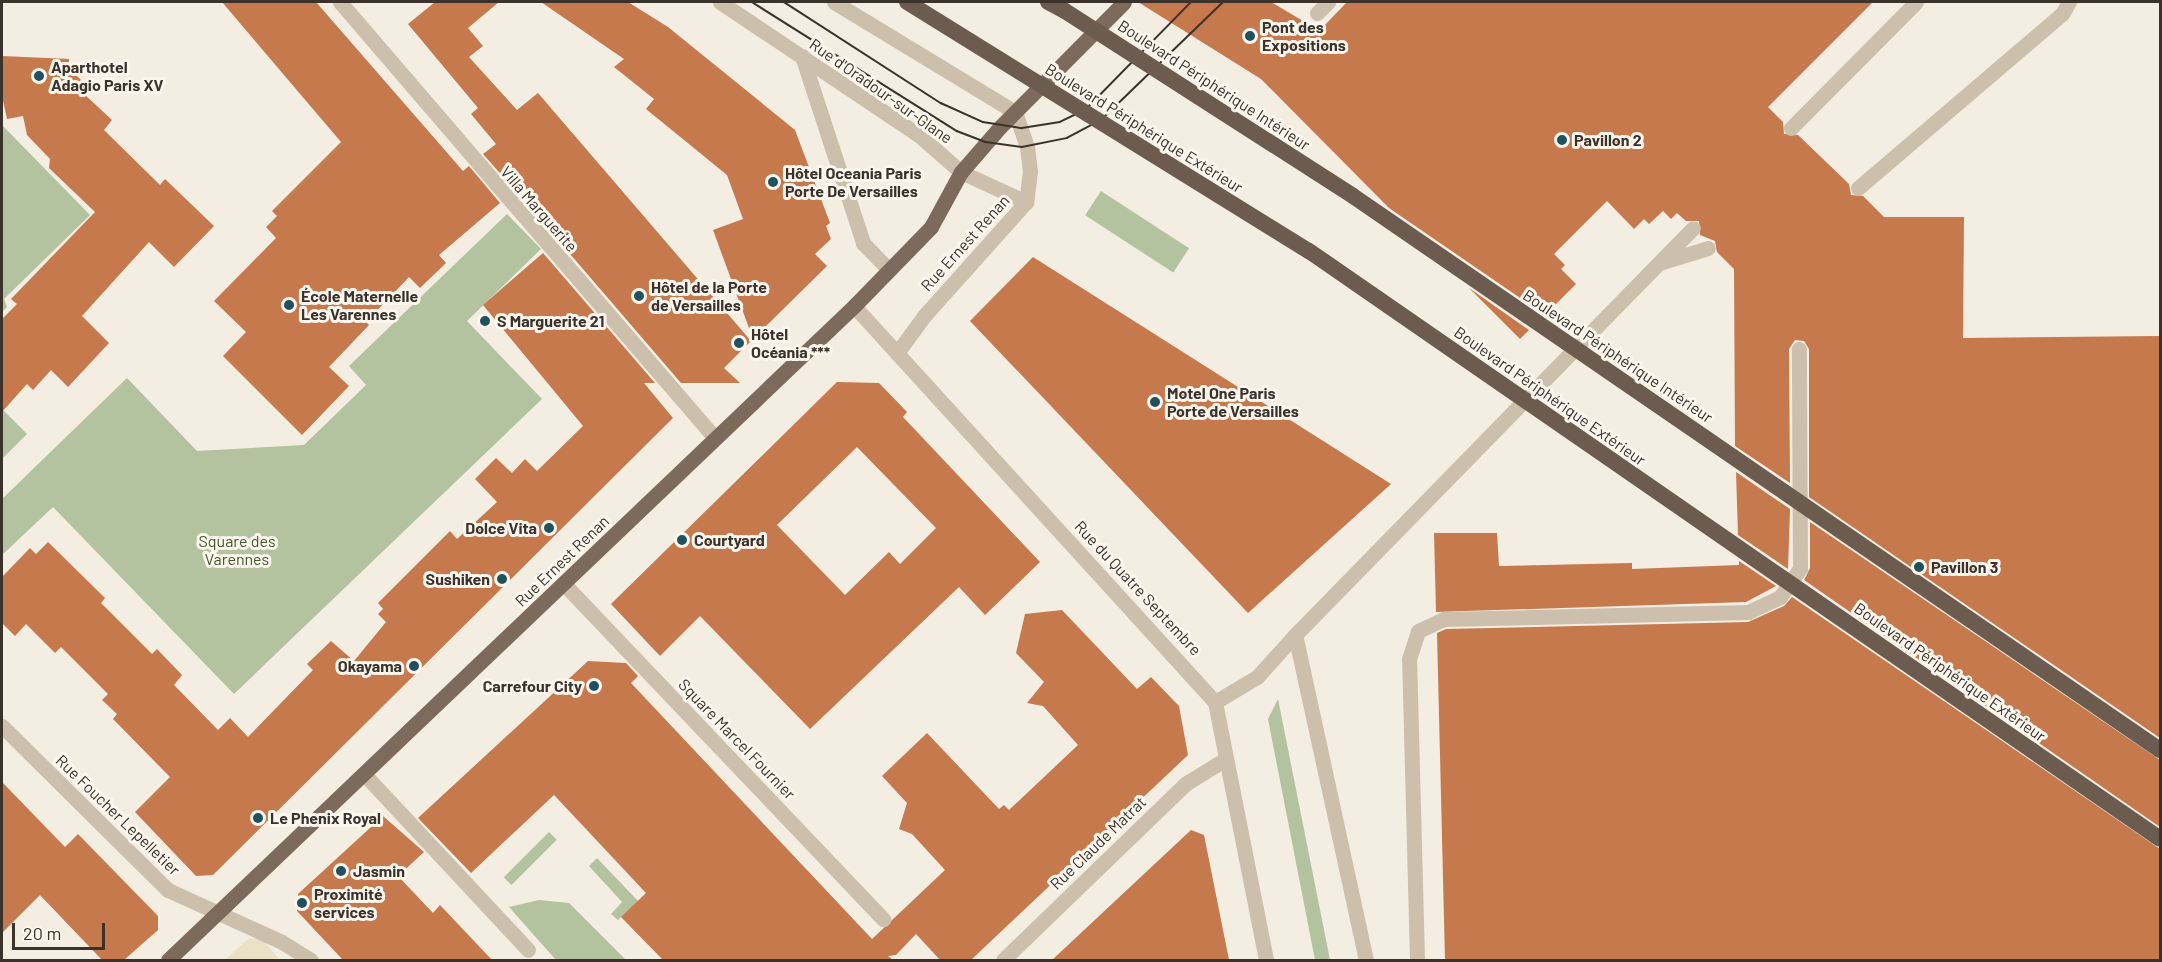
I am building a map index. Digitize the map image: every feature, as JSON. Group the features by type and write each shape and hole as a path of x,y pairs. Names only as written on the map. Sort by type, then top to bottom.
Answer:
{"highway":[{"name":"Boulevard Périphérique Extérieur","path":"907,2 1309,252 2160,839"},
{"name":"Boulevard Périphérique Intérieur","path":"1048,2 1353,196 2160,750"}],"main road":[{"name":"Rue Ernest Renan","path":"168,960 219,914 890,270 931,226 961,171 1015,112 1124,2"}],"street":[{"name":"Villa Marguerite","path":"340,2 714,437"},
{"name":"Rue d'Oradour-sur-Glane","path":"720,2 919,135 961,171 1026,202"},
{"path":"834,2 1015,112"},
{"path":"1317,13 1328,2"},
{"path":"1791,128 1916,2"},
{"path":"1858,188 2062,14 2070,2"},
{"path":"802,56 863,243 890,270"},
{"name":"Rue Ernest Renan","path":"897,353 924,316 1026,202 1030,171 1022,128 1015,112"},
{"path":"1266,960 1224,760 1215,702 1257,677 1295,635 1693,228"},
{"path":"1657,263 1708,248"},
{"name":"Rue du Quatre Septembre","path":"854,306 1215,702"},
{"path":"1417,960 1409,659 1419,631 1443,619 1748,612 1780,597 1800,568 1799,349"},
{"name":"Square Marcel Fournier","path":"564,584 883,919"},
{"path":"1295,635 1366,960"},
{"name":"Rue Foucher Lepelletier","path":"2,726 168,890 282,942 311,960"},
{"name":"Rue Claude Matrat","path":"1003,960 1185,784 1224,760"},
{"path":"364,775 528,950"}],"green space":[{"path":"2,125 90,215 4,299 7,307 2,312"},
{"path":"1101,191 1189,248 1173,273 1085,215"},
{"name":"Square des Varennes","path":"507,214 541,249 467,321 542,399 234,694 53,507 2,555 2,499 127,378 197,451 304,445 366,385 349,366"},
{"path":"2,409 27,434 2,459"},
{"path":"1278,699 1330,960 1315,960 1268,719"},
{"path":"549,832 557,840 512,885 504,877"},
{"path":"597,858 638,901 618,920 611,914 622,902 589,866"},
{"path":"539,900 569,903 626,960 556,960 509,907"}],"shaded area":[{"path":"249,938 262,939 280,960 225,960"}],"building":[{"path":"222,2 316,2 463,171 469,166 500,203 439,255 446,263 420,288 409,277 366,322 369,325 329,367 349,386 302,435 223,356 246,332 214,301 276,238 266,227 277,216 272,211 341,142"},
{"path":"435,2 499,2 468,28 483,46 469,57 517,110 538,93 751,341 724,368 740,383 681,383 558,240 564,234 522,184 515,190 483,154 496,144 471,114 478,108 408,24"},
{"name":"Hôtel Oceania Paris Porte De Versailles","path":"541,2 628,2 668,27 795,130 830,223 826,226 831,239 815,254 827,266 753,339 713,230 743,219 727,175 646,109 654,99 614,67 624,59"},
{"path":"1138,2 1271,2 1315,28 1319,25 1322,28 1347,2 1873,2 1768,107 1783,122 1784,134 1798,135 1849,184 1851,195 1863,196 1884,217 1964,217 1963,338 2160,336 2160,738 1809,497 1809,349 1804,341 1795,340 1789,349 1790,483 1735,446 1734,269 1717,252 1715,241 1700,235 1699,221 1686,221 1677,213 1671,219 1663,211 1649,224 1644,219 1634,229 1607,201 1554,254 1565,265 1561,269 1576,284 1545,315 1389,208 1261,79"},
{"path":"2,56 69,59 69,68 85,84 83,93 112,120 104,130 160,185 165,179 214,226 174,267 149,242 82,316 109,343 68,387 51,370 33,390 27,384 2,412 2,319 17,304 11,299 95,212 49,168 50,159 27,135 23,116 7,119 2,96"},
{"path":"543,253 655,383 644,383 673,418 213,875 196,876 135,812 170,777 113,719 117,714 102,700 108,694 61,647 55,653 26,624 15,636 2,623 2,577 30,548 36,554 48,542 105,598 101,603 152,654 157,649 182,675 174,685 218,730 230,718 248,737 313,670 307,664 331,641 354,661 386,622 378,614 383,609 378,603 450,531 457,539 497,502 475,479 496,458 512,473 525,459 537,471 583,426 483,305"},
{"name":"Motel One Paris Porte de Versailles","path":"1033,257 1391,484 1248,613 970,321"},
{"path":"1469,288 1529,330 1520,339"},
{"path":"837,382 879,383 907,412 903,417 1040,562 985,615 959,587 810,729 700,616 660,656 611,604","holes":["857,447 936,528 900,564 889,552 845,595 777,525"]},
{"path":"1736,472 1790,509 1788,569 1738,535"},
{"path":"1810,522 2160,760 2160,827 1804,580 1810,568"},
{"path":"1434,533 1497,533 1499,566 1632,563 1632,569 1739,565 1739,561 1776,586 1746,602 1436,612"},
{"path":"1792,597 2160,849 2160,960 1445,960 1437,633 1446,629 1748,622 1784,606"},
{"path":"1062,610 1137,689 1151,677 1179,706 1188,755 971,960 940,960 916,934 896,955 888,956 893,960 663,960 621,917 646,893 554,795 471,873 418,818 588,661 626,663 638,676 631,683 872,939 945,870 912,834 899,829 907,803 882,776 927,733 999,809 1004,805 1009,810 1078,745 1043,706 1027,703 1044,682 1016,653 1025,614"},
{"path":"2,782 65,847 78,834 158,916 158,930 124,960 102,960 40,895 2,933"},
{"path":"383,816 424,852 398,876 433,913 440,905 492,960 343,960 297,911 298,894"},
{"path":"1191,830 1204,835 1229,960 1052,960"}],"tram line":[{"path":"752,2 957,131 986,142 1022,147 1067,138 1101,120 1223,2"},
{"path":"784,2 941,103 983,122 1022,128 1060,122 1085,110 1191,2"}],"place":[{"name":"Pont des Expositions","path":"1250,36"},
{"name":"Aparthotel Adagio Paris XV","path":"39,76"},
{"name":"Pavillon 2","path":"1562,140"},
{"name":"Hôtel Oceania Paris Porte De Versailles","path":"773,182"},
{"name":"Hôtel de la Porte de Versailles","path":"639,296"},
{"name":"École Maternelle Les Varennes","path":"289,305"},
{"name":"S Marguerite 21","path":"485,321"},
{"name":"Hôtel Océania ***","path":"739,343"},
{"name":"Motel One Paris Porte de Versailles","path":"1155,402"},
{"name":"Dolce Vita","path":"549,528"},
{"name":"Courtyard","path":"682,540"},
{"name":"Pavillon 3","path":"1919,567"},
{"name":"Sushiken","path":"502,579"},
{"name":"Okayama","path":"414,666"},
{"name":"Carrefour City","path":"594,686"},
{"name":"Le Phenix Royal","path":"258,818"},
{"name":"Jasmin","path":"341,871"},
{"name":"Proximité services","path":"302,903"}]}
